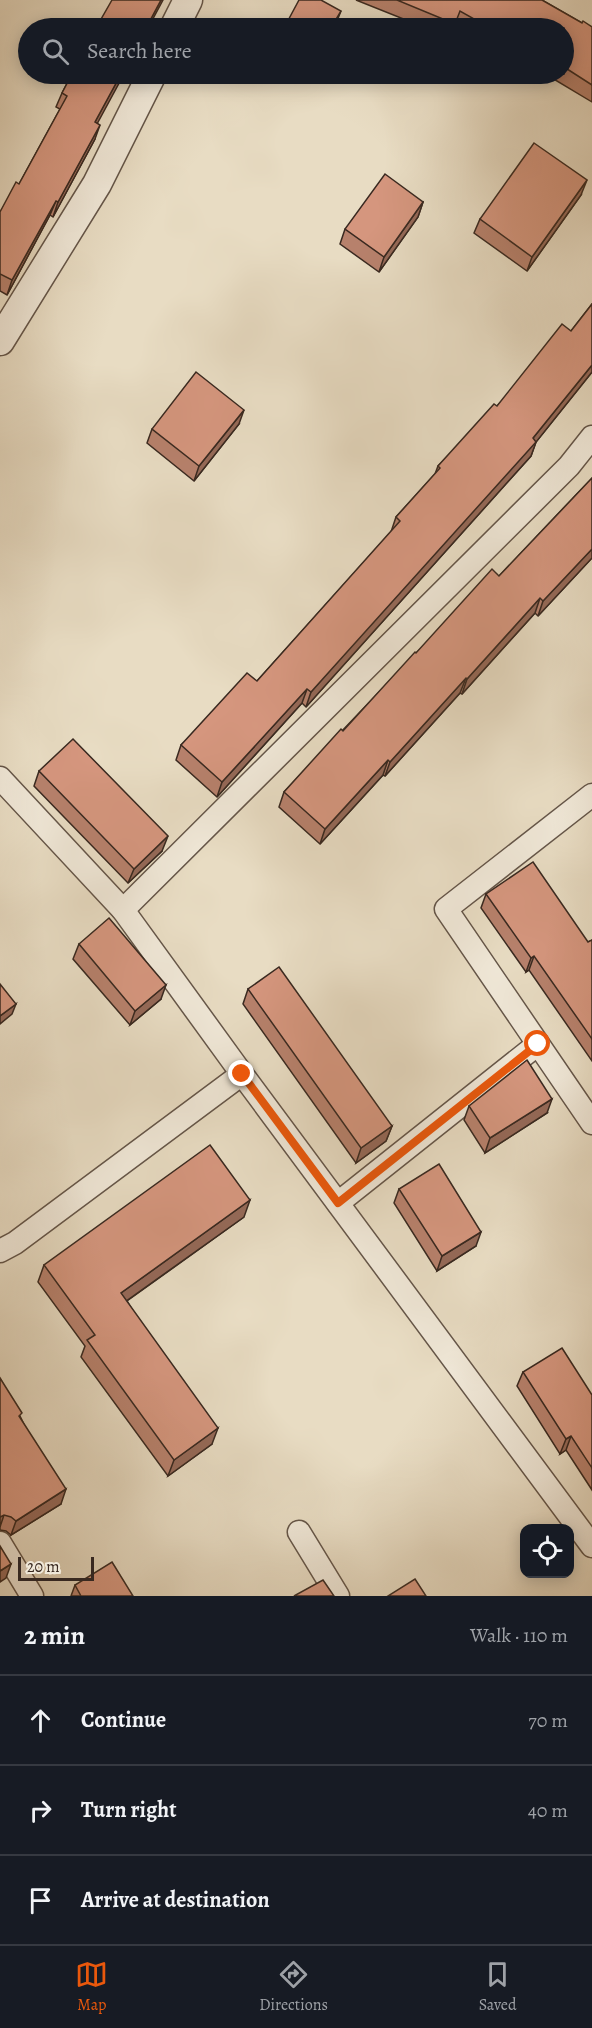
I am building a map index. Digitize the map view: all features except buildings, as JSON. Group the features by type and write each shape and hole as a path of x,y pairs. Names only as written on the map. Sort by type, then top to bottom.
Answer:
{"street":[{"path":"179,18 188,0"},
{"path":"0,341 97,184 147,84"},
{"path":"123,910 569,466 592,437"},
{"path":"0,778 123,910 592,1546"},
{"path":"592,795 446,909 592,1123"},
{"path":"338,1203 538,1044"},
{"path":"0,1251 15,1243 242,1074"},
{"path":"299,1532 338,1596"},
{"path":"0,1543 32,1596"}],"route":[{"path":"242,1074 338,1203 538,1044"}]}
